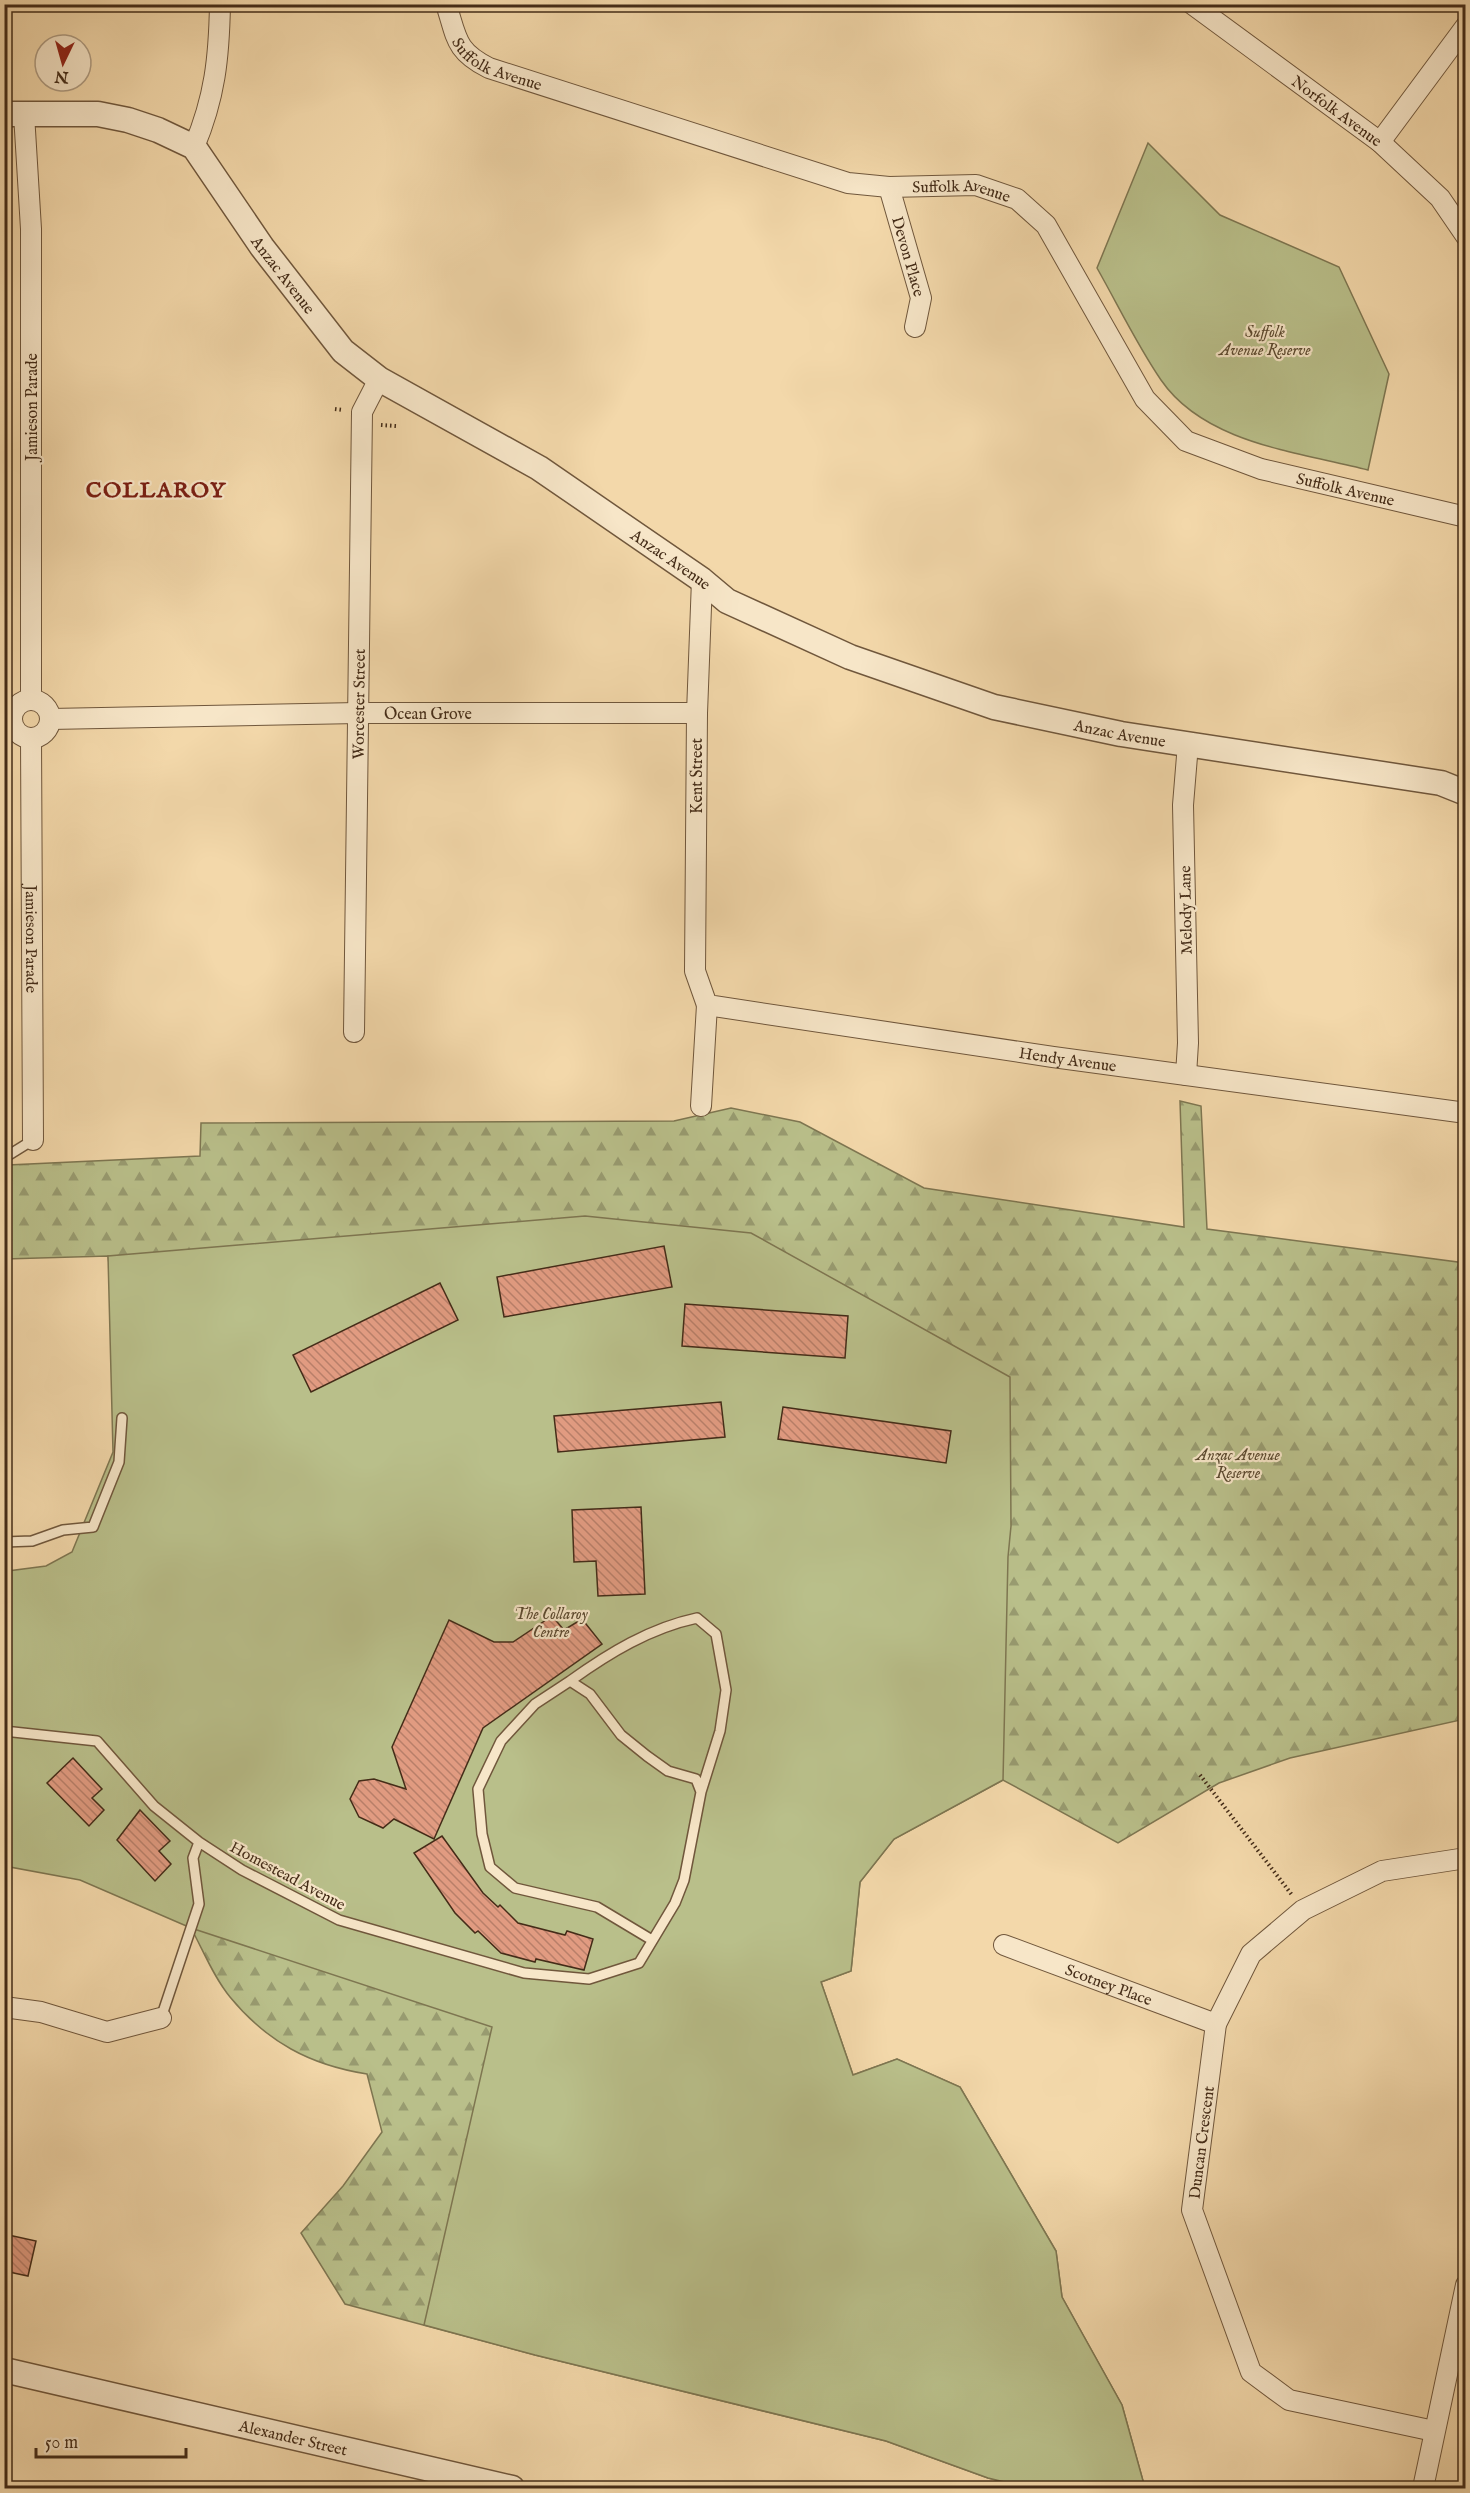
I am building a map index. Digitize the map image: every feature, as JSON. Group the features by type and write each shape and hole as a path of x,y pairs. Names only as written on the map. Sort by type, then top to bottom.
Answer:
{"street":[{"path":"14,114 98,114 128,120 194,147 208,113 217,76 220,4"},
{"name":"Suffolk Avenue","path":"446,4 460,47 468,58 489,69 848,183 889,187 976,185 1017,199 1046,225 1145,399 1186,441 1262,469 1466,517"},
{"name":"Norfolk Avenue","path":"1192,4 1380,142 1440,198 1466,236"},
{"path":"1380,142 1466,26"},
{"name":"Jamieson Parade","path":"14,114 31,229 31,700"},
{"name":"Anzac Avenue","path":"194,147 262,247 343,351 379,379 540,468 702,580 727,601 850,657 994,706 1121,734 1441,783 1466,793"},
{"name":"Devon Place","path":"889,187 921,298 915,327"},
{"name":"Worcester Street","path":"354,1032 362,412 379,379"},
{"name":"Kent Street","path":"702,580 697,713 695,971 707,1005"},
{"path":"31,700 45,706 50,719 45,733 31,738 17,733 8,719 18,706 31,700"},
{"name":"Ocean Grove","path":"50,719 358,713 697,713"},
{"name":"Jamieson Parade","path":"31,738 33,1140"},
{"name":"Melody Lane","path":"1186,1076 1188,1043 1183,805 1188,744"},
{"path":"702,1106 707,1005"},
{"name":"Hendy Avenue","path":"707,1005 1186,1076 1466,1113"},
{"name":"Duncan Crescent","path":"1434,2432 1289,2400 1251,2372 1192,2210 1216,2024 1251,1954 1303,1910 1382,1871 1466,1858"},
{"name":"Scotney Place","path":"1004,1945 1216,2024"},
{"path":"4,2007 41,2012 107,2032 161,2018"},
{"path":"1423,2488 1466,2284"},
{"name":"Alexander Street","path":"4,2370 512,2488"}],"lane":[{"path":"4,1158 33,1140"},
{"path":"4,1542 32,1541 63,1530 93,1527 119,1462 122,1418"},
{"name":"Homestead Avenue","path":"4,1731 97,1741 154,1806 199,1842 242,1870 339,1920 524,1973 589,1979 639,1963 675,1903 684,1880 701,1792 720,1731 726,1689 716,1634 697,1618 667,1625 602,1658 570,1681"},
{"path":"652,1940 597,1907 515,1888 490,1867 482,1834 478,1789 501,1741 535,1704 570,1681 590,1694 621,1735 668,1771 696,1779 701,1792"},
{"path":"161,2018 199,1905 193,1858 199,1842"}],"path":[{"path":"372,425 396,426"},
{"path":"1200,1775 1303,1910"}],"green space":[{"name":"Suffolk Avenue Reserve","path":"1148,143 1220,215 1339,267 1389,374 1368,470 1284,450 1228,432 1202,419 1180,402 1152,367 1097,268"},
{"name":"The Collaroy Centre","path":"1180,1101 1201,1106 1207,1229 1465,1263 1465,1719 1290,1758 1219,1783 1118,1843 1003,1780 894,1839 860,1882 851,1971 821,1982 853,2075 897,2059 960,2087 1056,2251 1062,2297 1122,2405 1145,2488 1029,2488 988,2478 886,2441 535,2355 345,2304 301,2233 343,2186 382,2132 367,2074 308,2058 259,2027 224,1989 191,1928 108,1256 5,1259 8,1165 200,1156 201,1123 674,1121 731,1108 800,1122 924,1188 1184,1227"},
{"name":"The Collaroy Centre","path":"585,1216 751,1233 1010,1377 1011,1526 1008,1557 1003,1780 894,1839 860,1882 851,1971 821,1982 853,2075 897,2059 960,2087 1056,2251 1062,2297 1122,2405 1145,2488 1029,2488 988,2478 886,2441 535,2355 424,2325 492,2027 191,1928 80,1880 10,1867 4,1752 8,1571 46,1566 72,1552 113,1452 108,1256"}],"building":[{"path":"664,1246 672,1287 504,1317 497,1277"},
{"path":"440,1283 458,1320 311,1392 293,1355"},
{"path":"685,1304 848,1316 845,1358 682,1346"},
{"path":"721,1402 725,1437 558,1452 554,1416"},
{"path":"783,1407 951,1431 946,1463 778,1439"},
{"path":"641,1507 645,1594 598,1596 596,1561 574,1562 572,1510"},
{"path":"552,1616 564,1630 582,1619 602,1644 483,1728 434,1839 394,1819 383,1828 359,1817 350,1799 359,1781 374,1779 406,1789 392,1747 449,1620 494,1642 513,1642"},
{"path":"73,1758 102,1789 92,1798 104,1810 89,1826 47,1783"},
{"path":"140,1810 170,1841 159,1851 171,1864 155,1881 117,1840"},
{"path":"442,1836 483,1893 498,1907 500,1905 518,1923 565,1935 567,1931 593,1939 584,1970 536,1959 535,1962 501,1953 478,1931 475,1933 455,1913 414,1853"},
{"path":"4,2234 36,2241 28,2276 4,2271"}],"district":[{"name":"COLLAROY","path":"156,489"}],"park label":[{"name":"Anzac Avenue Reserve","path":"1238,1463"}]}
